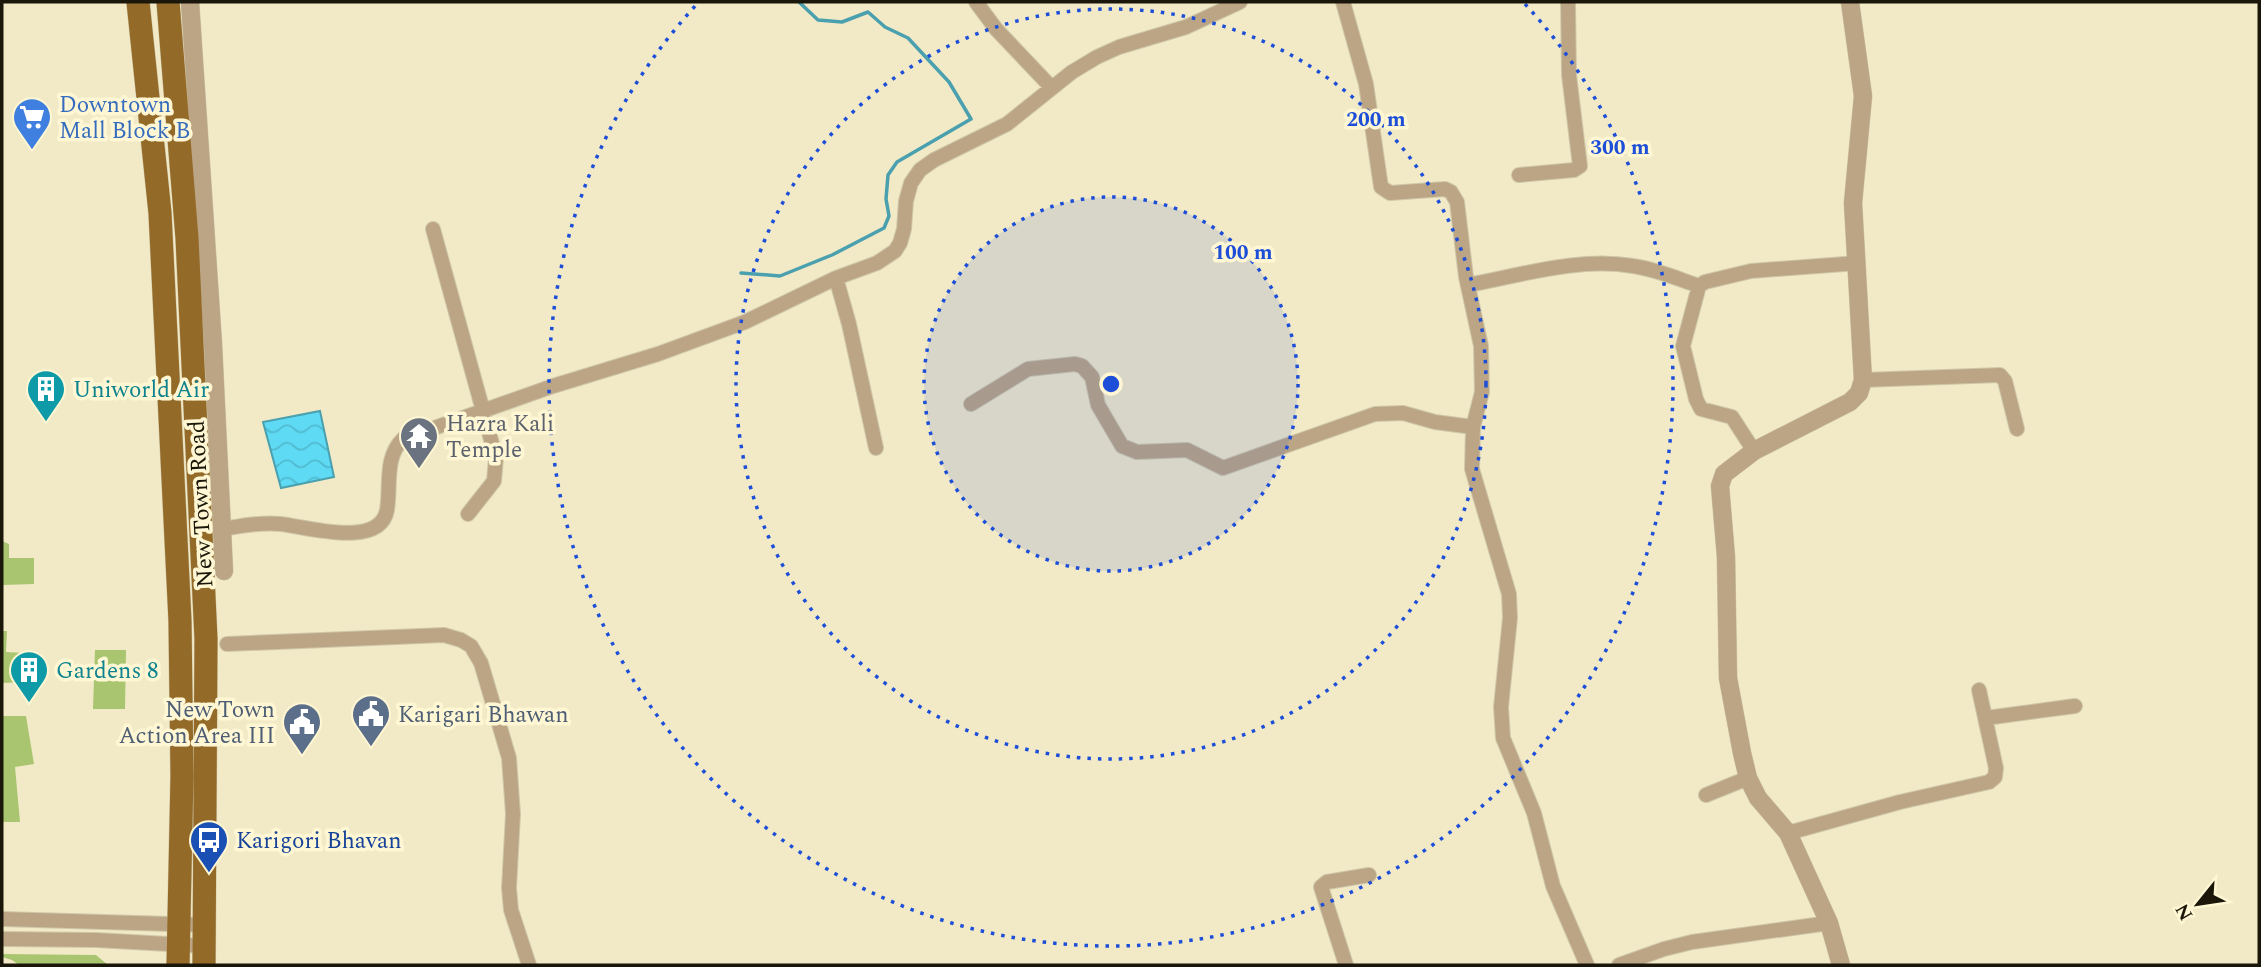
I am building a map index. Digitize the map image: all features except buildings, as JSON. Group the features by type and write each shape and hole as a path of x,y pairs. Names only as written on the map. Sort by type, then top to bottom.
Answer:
{"main road":[{"name":"New Town Road","path":"138,2 160,214 164,449 181,672 182,776 178,945"},
{"name":"New Town Road","path":"168,2 188,251 206,639 204,945"}],"street":[{"path":"190,2 213,344 224,571"},
{"path":"976,2 996,29 1052,88"},
{"path":"222,529 262,524 342,533 373,528 382,523 387,512 394,448 403,439 658,354 745,322 836,278 877,263 895,251 904,229 906,201 911,183 920,170 934,160 1007,124 1072,72 1097,57 1119,47 1186,27 1221,6 1240,2"},
{"path":"1343,2 1366,84 1381,187 1390,193 1445,189 1451,192 1457,202 1468,285 1480,336 1483,379 1473,427 1474,480 1509,594 1510,618 1500,707 1503,738 1534,813 1553,886 1587,965"},
{"path":"1519,175 1574,170 1580,166 1569,75 1568,2"},
{"path":"1841,965 1829,923 1788,833 1758,798 1748,778 1728,678 1726,557 1720,486 1724,474 1754,451 1850,402 1858,393 1863,380 1853,204 1863,96 1850,2"},
{"path":"433,229 496,458 494,481 468,514"},
{"path":"1754,451 1732,416 1701,409 1696,399 1684,346 1699,286 1705,282 1751,271 1858,262"},
{"path":"1468,285 1586,263 1608,263 1649,269 1699,286"},
{"path":"836,278 849,324 876,448"},
{"path":"971,404 1028,369 1075,364 1082,366 1092,377 1098,405 1122,446 1137,452 1187,450 1223,468 1374,414 1404,413 1435,422 1473,427"},
{"path":"1863,380 2000,375 2005,381 2017,429"},
{"path":"227,644 444,635 471,646 486,673 509,758 513,814 509,888 511,909 529,965"},
{"path":"1788,833 1900,802 1989,782 1995,777 1996,768 1979,690"},
{"path":"1986,718 2075,706"},
{"path":"1706,795 1748,778"},
{"path":"1346,965 1321,887 1327,882 1369,875"},
{"path":"2,919 178,945 204,945"},
{"path":"1619,965 1692,942 1829,923"},
{"path":"2,939 204,945"}],"green space":[{"path":"2,541 9,544 9,558 34,558 34,584 3,585 2,598"},
{"path":"2,631 7,631 6,652 25,653 26,682 2,683"},
{"path":"95,650 126,650 125,709 93,709"},
{"path":"2,716 26,716 34,764 15,767 20,822 2,822"},
{"path":"2,954 96,955 108,965 19,965 2,957"}],"water":[{"path":"320,411 334,477 281,488 263,422"}],"waterway":[{"path":"741,273 780,276 832,255 884,228 889,216 886,199 888,175 897,162 971,119 949,82 908,38 885,27 868,12 842,22 818,20 799,2"}],"place":[{"name":"Downtown Mall Block B","path":"32,151"},
{"name":"Uniworld Air","path":"46,423"},
{"name":"Hazra Kali Temple","path":"419,470"},
{"name":"Gardens 8","path":"29,704"},
{"name":"Karigari Bhawan","path":"371,748"},
{"name":"New Town Action Area III","path":"302,756"},
{"name":"Karigori Bhavan","path":"209,874"}]}
